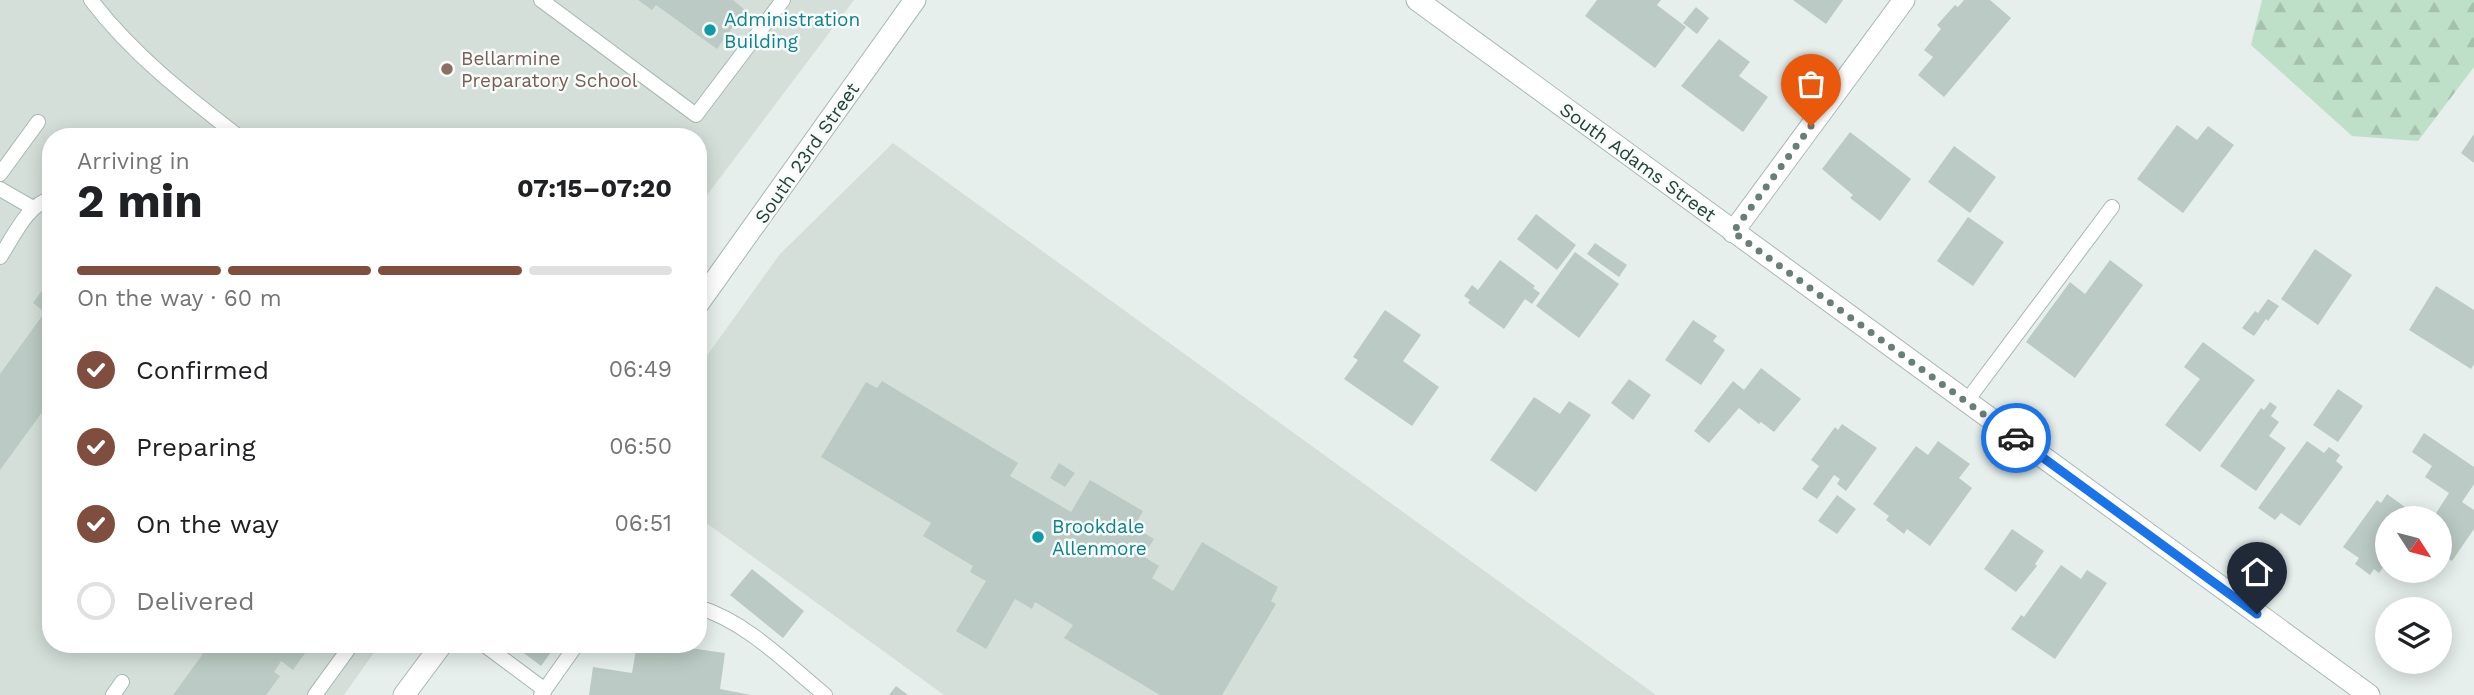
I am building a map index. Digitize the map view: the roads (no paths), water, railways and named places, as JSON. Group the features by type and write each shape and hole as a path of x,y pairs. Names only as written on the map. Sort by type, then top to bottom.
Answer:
{"street":[{"name":"South 23rd Street","path":"707,291 915,0"},
{"name":"South Adams Street","path":"1417,0 2369,695"},
{"path":"1733,232 1904,0"},
{"path":"404,695 435,653"}],"lane":[{"path":"90,0 132,48 173,86 228,128"},
{"path":"541,0 696,115 783,0"},
{"path":"0,174 38,122"},
{"path":"0,189 33,208"},
{"path":"0,257 33,208 42,201"},
{"path":"1966,402 2112,207"},
{"path":"707,610 743,629 825,695"},
{"path":"315,695 345,653"},
{"path":"493,653 543,692 571,653"},
{"path":"113,695 122,682"}],"place":[{"name":"Administration Building","path":"710,30"},
{"name":"Bellarmine Preparatory School","path":"447,69"},
{"name":"Brookdale Allenmore","path":"1038,537"}]}
